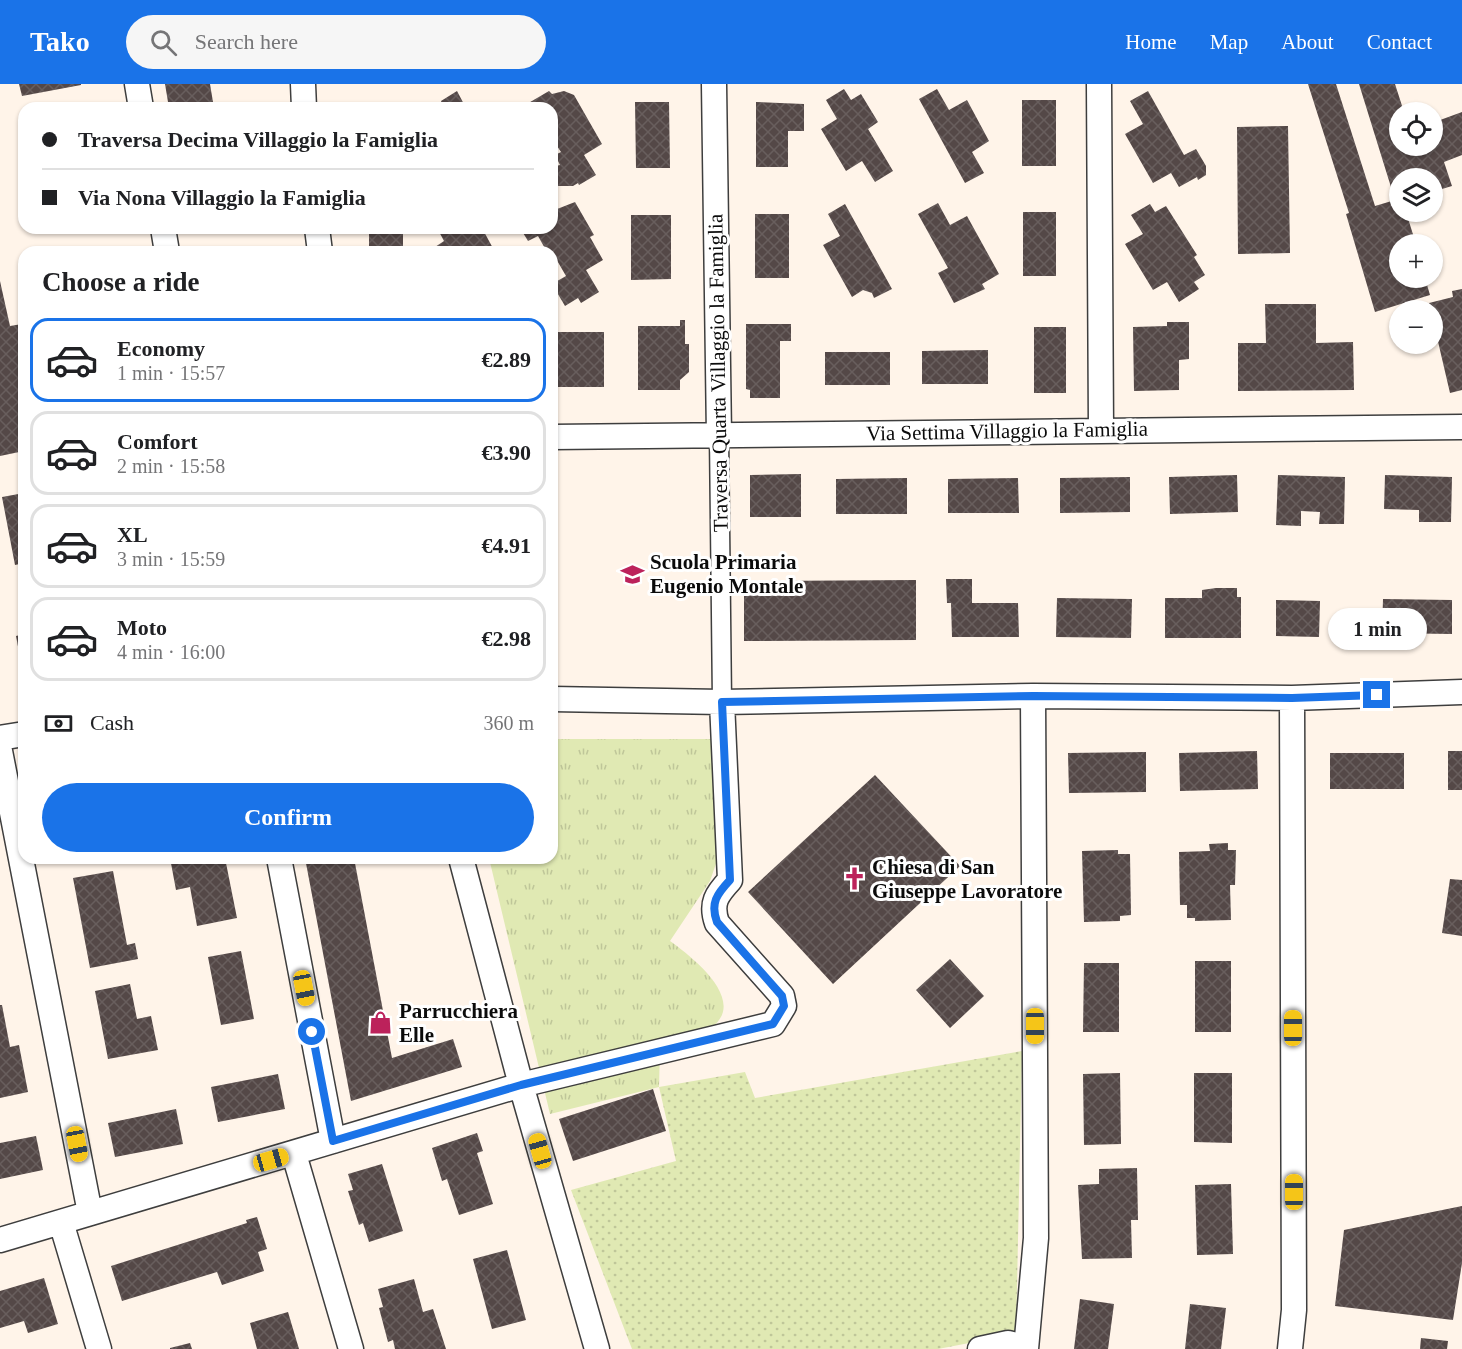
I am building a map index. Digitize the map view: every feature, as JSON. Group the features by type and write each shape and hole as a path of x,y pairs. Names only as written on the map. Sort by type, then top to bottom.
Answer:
{"street":[{"path":"137,84 140,102"},
{"path":"303,84 304,102"},
{"name":"Traversa Quarta Villaggio la Famiglia","path":"521,1085 773,1024 784,1006 782,996 717,922 712,910 716,895 730,880 722,702 714,84"},
{"path":"1099,84 1101,429"},
{"name":"Via Settima Villaggio la Famiglia","path":"558,437 1101,429 1462,427"},
{"path":"558,699 722,702 1033,696 1292,698 1462,692"},
{"path":"980,1349 1008,1343 1026,1348 1036,1238 1033,696"},
{"path":"1290,1349 1294,1310 1292,698"},
{"path":"0,738 18,735"},
{"path":"0,751 18,843"},
{"path":"22,864 90,1213"},
{"path":"280,864 333,1141"},
{"path":"463,864 521,1085 597,1349"},
{"path":"0,1240 521,1085"},
{"path":"294,1154 351,1349"},
{"path":"61,1222 99,1349"}],"green space":[{"path":"558,739 719,739 719,855 710,881 670,941 702,968 712,980 724,1004 721,1016 706,1031 660,1048 659,1087 550,1114 490,864 558,864"},
{"path":"1022,1051 1016,1334 938,1349 632,1349 571,1190 676,1161 659,1087 745,1072 755,1098"}],"building":[{"path":"19,84 81,84 81,85 22,96"},
{"path":"165,84 210,84 213,102 168,102"},
{"path":"1308,84 1336,84 1375,206 1389,202 1389,222 1409,222 1413,234 1389,234 1389,288 1428,288 1430,295 1414,300 1389,300 1389,308 1375,312 1346,214 1349,213"},
{"path":"1359,84 1395,84 1401,102 1389,102 1389,156 1443,156 1443,119 1462,112 1462,155 1444,162 1452,186 1443,189 1443,168 1389,168 1389,181"},
{"path":"844,89 851,100 861,94 878,122 868,129 893,171 875,182 862,161 846,171 821,129 837,119 826,100"},
{"path":"937,89 949,110 967,100 989,141 972,152 984,173 965,183 919,99"},
{"path":"457,91 463,102 441,102"},
{"path":"549,91 552,94 564,91 574,95 602,144 584,155 596,175 579,185 578,183 573,186 558,186 558,166 560,165 558,154 561,152 558,148 558,102 530,102"},
{"path":"1148,91 1184,155 1196,149 1206,166 1206,175 1198,180 1197,177 1179,187 1171,173 1153,183 1125,134 1143,124 1130,101"},
{"path":"1022,100 1056,100 1056,166 1022,166"},
{"path":"635,102 669,102 670,168 636,168"},
{"path":"756,102 804,104 804,131 788,131 788,167 756,167"},
{"path":"1288,126 1290,253 1238,254 1237,127"},
{"path":"575,202 594,235 590,237 603,260 586,270 599,292 581,303 578,298 565,306 558,294 558,281 566,276 558,262 558,246 544,246 538,236 528,241 524,234 558,234 558,209"},
{"path":"938,203 950,225 967,216 999,274 982,284 985,289 954,303 938,273 948,268 918,214"},
{"path":"845,204 892,289 874,298 872,293 863,290 852,297 823,245 840,236 828,214"},
{"path":"1150,204 1155,212 1166,206 1197,255 1194,257 1205,275 1194,282 1199,289 1179,302 1167,282 1153,290 1125,244 1143,234 1131,215"},
{"path":"1023,212 1056,212 1056,276 1023,276"},
{"path":"755,214 789,214 789,278 755,278"},
{"path":"631,215 671,215 671,279 631,280"},
{"path":"369,234 403,234 403,246 369,246"},
{"path":"440,234 485,234 492,246 436,246 444,241"},
{"path":"0,281 10,326 18,325 18,452 0,456"},
{"path":"1462,289 1462,390 1450,393 1441,354 1443,354 1443,300 1441,300 1453,297 1452,291"},
{"path":"1265,304 1316,304 1316,343 1353,342 1354,390 1238,391 1238,343 1266,343"},
{"path":"680,320 685,320 685,344 689,344 689,372 680,380 680,390 638,390 638,326 680,326"},
{"path":"1167,322 1189,322 1189,359 1179,360 1179,390 1134,391 1133,327 1167,326"},
{"path":"746,324 791,324 791,341 780,341 780,398 750,398 750,390 746,389"},
{"path":"1034,327 1066,327 1066,393 1034,393"},
{"path":"558,332 604,332 604,387 558,387"},
{"path":"988,350 988,384 922,384 922,351"},
{"path":"825,352 890,352 890,385 825,385"},
{"path":"801,474 801,517 750,517 750,475"},
{"path":"1237,475 1238,512 1170,514 1169,477"},
{"path":"1278,475 1345,477 1344,524 1319,524 1320,512 1301,511 1301,526 1276,525"},
{"path":"1385,475 1452,477 1451,522 1419,522 1419,510 1384,509"},
{"path":"1130,477 1130,512 1060,513 1060,478"},
{"path":"907,478 907,514 836,514 836,479"},
{"path":"1018,478 1019,513 948,513 948,479"},
{"path":"18,494 18,564 15,565 2,497"},
{"path":"946,579 972,579 972,603 1018,603 1019,637 952,637 951,603 947,603"},
{"path":"916,580 916,640 744,641 744,581"},
{"path":"1237,588 1237,597 1241,597 1241,638 1165,638 1165,598 1202,598 1202,590"},
{"path":"1057,598 1132,599 1131,638 1056,637"},
{"path":"1383,599 1452,600 1452,634 1382,633"},
{"path":"1276,600 1320,601 1319,637 1276,636"},
{"path":"1257,751 1258,789 1180,791 1179,753"},
{"path":"1448,751 1462,751 1462,790 1448,790"},
{"path":"1146,752 1146,792 1069,793 1068,753"},
{"path":"1330,753 1404,753 1404,789 1330,789"},
{"name":"Chiesa di San Giuseppe Lavoratore","path":"875,775 960,866 833,984 748,892"},
{"path":"1228,843 1228,850 1236,850 1235,885 1230,885 1231,920 1195,921 1195,918 1187,918 1187,905 1180,905 1179,852 1210,851 1209,844"},
{"path":"1118,850 1118,854 1130,854 1131,915 1120,916 1120,921 1084,922 1082,851"},
{"path":"171,864 226,864 237,918 197,926 190,887 176,890"},
{"path":"306,864 355,864 392,1058 453,1039 462,1067 351,1101"},
{"path":"113,871 127,945 135,943 138,959 90,968 73,878"},
{"path":"1450,879 1462,880 1462,936 1442,933"},
{"path":"241,951 254,1019 221,1025 208,957"},
{"path":"950,959 984,996 950,1028 916,990"},
{"path":"1195,961 1231,961 1231,1032 1195,1032"},
{"path":"1084,963 1119,963 1119,1032 1083,1032"},
{"path":"130,984 137,1019 151,1016 158,1050 108,1059 95,991"},
{"path":"0,1005 2,1005 10,1047 19,1045 28,1092 0,1098"},
{"path":"1120,1073 1121,1144 1084,1145 1083,1074"},
{"path":"1194,1073 1232,1073 1232,1143 1194,1142"},
{"path":"278,1074 285,1109 218,1122 211,1087"},
{"path":"653,1089 666,1131 573,1161 559,1119"},
{"path":"176,1109 183,1144 115,1157 108,1123"},
{"path":"477,1133 483,1151 477,1153 493,1204 459,1215 447,1179 442,1181 432,1148"},
{"path":"36,1136 43,1170 0,1179 0,1143"},
{"path":"382,1164 403,1231 369,1242 363,1223 359,1225 348,1191 353,1190 348,1174"},
{"path":"1137,1168 1138,1220 1131,1220 1132,1258 1082,1259 1078,1185 1099,1184 1099,1169"},
{"path":"1231,1184 1233,1254 1197,1255 1195,1185"},
{"path":"1462,1206 1462,1263 1453,1320 1335,1306 1344,1230"},
{"path":"257,1217 267,1249 258,1252 264,1271 222,1285 217,1272 122,1301 111,1266 247,1223 246,1220"},
{"path":"507,1250 526,1320 492,1329 473,1259"},
{"path":"44,1278 58,1324 28,1333 24,1321 0,1328 0,1291"},
{"path":"414,1279 423,1312 433,1309 446,1349 395,1349 393,1340 388,1342 379,1308 383,1307 378,1289"},
{"path":"1080,1299 1114,1304 1108,1349 1074,1349"},
{"path":"1190,1304 1226,1308 1221,1349 1185,1349"},
{"path":"288,1312 299,1349 257,1349 250,1323"},
{"path":"1421,1338 1448,1341 1447,1349 1420,1349"},
{"path":"190,1343 192,1349 170,1349 170,1348"}],"place":[{"name":"Scuola Primaria Eugenio Montale","path":"632,574"},
{"name":"Chiesa di San Giuseppe Lavoratore","path":"854,879"},
{"name":"Parrucchiera Elle","path":"381,1023"}],"route":[{"path":"312,1032 333,1141 521,1085 773,1024 784,1006 782,996 717,922 712,910 716,895 730,880 722,702 1033,696 1292,698 1377,695"}]}
